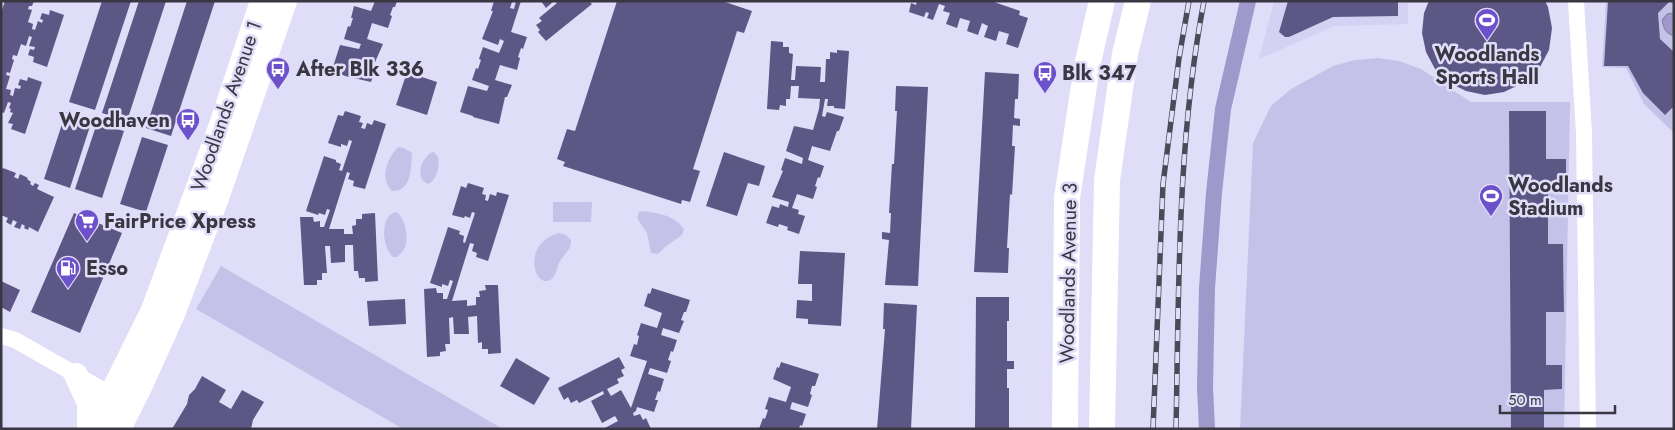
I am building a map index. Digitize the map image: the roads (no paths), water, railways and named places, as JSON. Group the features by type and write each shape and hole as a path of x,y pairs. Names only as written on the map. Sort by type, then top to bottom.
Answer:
{"main road":[{"name":"Woodlands Avenue 1","path":"119,429 176,305 217,198 285,1"},
{"name":"Woodlands Avenue 3","path":"1065,429 1066,198 1086,66 1102,1"},
{"name":"Woodlands Avenue 3","path":"1102,429 1107,180 1125,54 1138,1"},
{"name":"Woodlands Avenue 1","path":"94,429 153,310 218,134 257,7"},
{"path":"1066,319 1075,298 1081,295 1088,295 1097,300 1104,320"},
{"path":"76,375 89,403 88,429"}],"street":[{"path":"1576,1 1584,134 1588,429"},
{"path":"1,327 8,331 8,338 110,394 132,403"}],"waterway":[{"path":"1207,429 1205,387 1207,288 1214,193 1223,109 1248,1"}],"railway":[{"path":"1153,429 1163,184 1179,58 1189,1"},
{"path":"1176,429 1179,268 1184,161 1195,54 1204,1"}],"place":[{"name":"Woodlands Sports Hall","path":"1487,41"},
{"name":"After Blk 336","path":"278,90"},
{"name":"Blk 347","path":"1045,94"},
{"name":"Woodhaven","path":"188,141"},
{"name":"Woodlands Stadium","path":"1491,217"},
{"name":"FairPrice Xpress","path":"87,242"},
{"name":"Esso","path":"68,289"}]}
